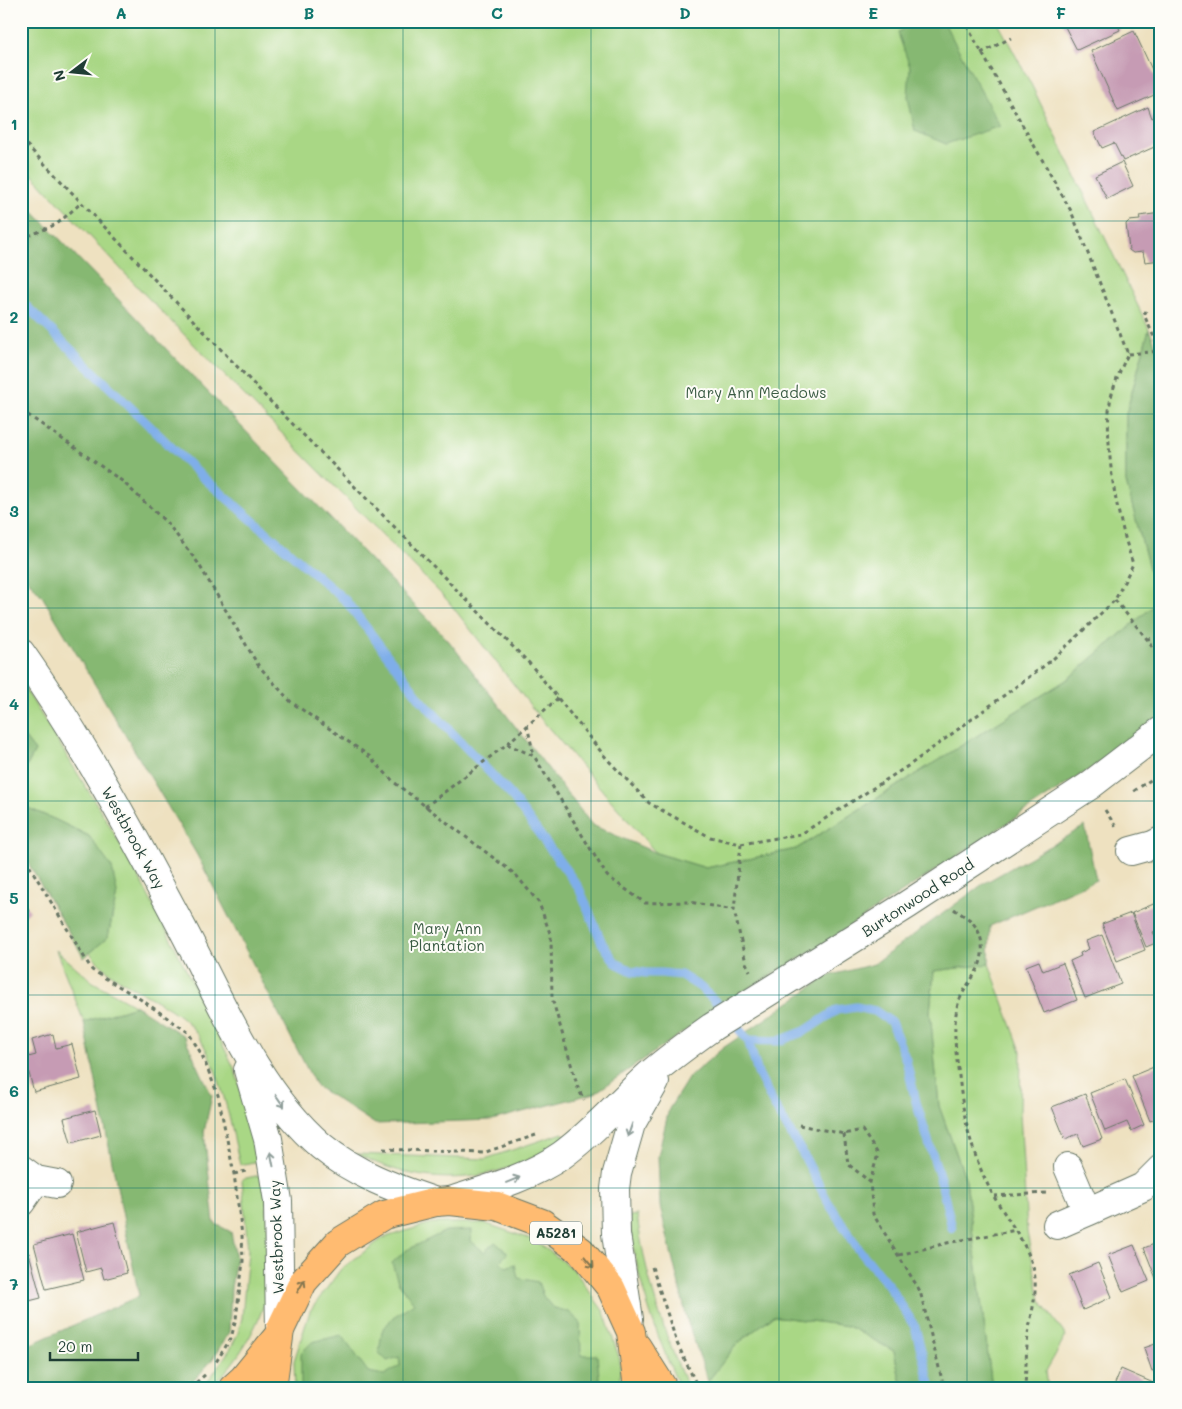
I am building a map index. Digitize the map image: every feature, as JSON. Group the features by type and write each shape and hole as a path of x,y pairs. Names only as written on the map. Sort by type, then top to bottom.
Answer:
{"main road":[{"name":"A5281","path":"233,1388 243,1379 279,1333 303,1282 338,1242 384,1215 443,1202 497,1206 542,1223 581,1251 611,1288 632,1335 663,1388"},
{"name":"A5281","path":"272,1388 279,1333"},
{"name":"A5281","path":"632,1335 638,1388"}],"street":[{"name":"Westbrook Way","path":"21,653 48,691 103,784 179,921 235,1030 285,1109 320,1145 355,1170 377,1181 443,1202"},
{"name":"Burtonwood Road","path":"443,1202 501,1184 533,1171 561,1155 585,1137 650,1074 712,1026 908,905 1081,791 1161,731"},
{"path":"1131,851 1154,845 1161,841"},
{"name":"Westbrook Way","path":"235,1030 258,1104 273,1166 278,1201 279,1333"},
{"name":"Burtonwood Road","path":"632,1335 616,1234 614,1209 617,1173 631,1124 672,1058"},
{"path":"1068,1167 1083,1202"},
{"path":"1057,1225 1083,1202 1143,1187 1161,1170"}],"path":[{"path":"21,139 268,399 531,666 607,759 649,803 710,837 742,844 801,834 910,764 1052,660 1115,600 1133,564 1119,518 1111,478 1108,420 1111,398 1117,378 1128,354 1071,211 964,21"},
{"path":"981,53 1011,38"},
{"path":"21,239 57,224 81,203"},
{"path":"1128,354 1161,350 1144,316 1146,311"},
{"path":"21,410 122,481 168,524 198,563 258,665 291,702 370,756 395,783 516,875 539,903 551,936 552,998 578,1088 587,1107"},
{"path":"1115,600 1147,639 1161,661"},
{"path":"1147,639 1161,637"},
{"path":"425,807 494,754 558,698"},
{"path":"527,725 534,756 607,876 645,903 689,902 734,910"},
{"path":"506,744 534,756"},
{"path":"742,844 734,910 755,1001"},
{"path":"21,852 92,970 140,999 188,1032 202,1055 218,1096 234,1174 242,1236 242,1261 239,1301 231,1338 216,1363"},
{"path":"954,909 970,920 980,936 982,947 982,959 962,994 957,1007 955,1034 965,1121 978,1162 994,1196 1026,1248 1036,1281 1036,1292 1028,1336 1025,1388"},
{"path":"799,1125 844,1134 862,1130 878,1154 870,1182 873,1214 920,1291 944,1388"},
{"path":"844,1134 848,1164 870,1182"},
{"path":"374,1149 483,1153 537,1135"},
{"path":"994,1196 1083,1202"},
{"path":"899,1256 947,1243 1016,1230"},
{"path":"652,1264 677,1343 698,1388"},
{"path":"190,1388 209,1370"}],"green space":[{"name":"Mary Ann Meadows","path":"21,21 997,21 1032,86 1149,329 1126,414 1126,482 1158,602 1068,679 796,849 706,868 656,853 541,719 448,601 151,301 21,163"},
{"path":"911,21 943,21 1000,126 946,144 915,131 908,97 910,67 898,33"},
{"name":"Mary Ann Plantation","path":"21,199 448,640 592,825 656,853 706,868 796,849 1068,679 1158,602 1126,482 1126,414 1149,329 1161,357 1161,718 1128,744 815,949 731,999 595,1093 492,1120 375,1124 316,1086 197,855 42,596 21,572"},
{"path":"21,682 107,821 176,949 235,1070 262,1160 240,1165 220,1084 204,1045 193,1028 169,1008 133,988 110,972 90,953 108,937 117,893 89,836 21,805 21,764 27,766 35,751 21,733"},
{"path":"21,733 35,751 27,766 21,764"},
{"path":"21,805 89,836 112,868 117,893 108,937 84,958 21,851"},
{"path":"1085,826 1096,880 990,926 989,964 934,971 930,1012 939,1106 966,1180 992,1388 902,1388 894,1351 848,1326 773,1316 737,1344 708,1381 688,1323 660,1206 658,1156 669,1109 689,1077 723,1048 828,976 874,964 983,884"},
{"path":"56,950 93,982 136,1006 84,1022"},
{"path":"989,964 1021,1051 1020,1113 1027,1232 1040,1300 1066,1336 1046,1371 1048,1388 992,1388 966,1180 939,1106 930,1012 934,971"},
{"path":"136,1006 184,1036 212,1096 204,1132 214,1223 231,1232 236,1258 231,1288 229,1332 212,1360 187,1388 21,1388 21,1345 29,1345 139,1296 84,1022"},
{"path":"563,1133 567,1138 542,1153 516,1165 490,1173 465,1177 438,1178 412,1174 385,1166 357,1154 485,1159"},
{"path":"265,1174 270,1270 264,1303 251,1335 242,1350 221,1377 210,1388 206,1388 204,1387 231,1348 242,1318 248,1251 242,1179"},
{"path":"637,1215 640,1237 656,1303 688,1388 680,1388 662,1347 647,1304 636,1260 629,1216"},
{"path":"432,1223 484,1223 534,1240 574,1270 604,1312 620,1360 620,1388 295,1388 294,1361 310,1311 341,1269 383,1238"},
{"path":"472,1230 471,1241 484,1252 495,1242 508,1253 500,1261 506,1267 515,1264 518,1278 538,1282 543,1296 552,1307 569,1312 580,1322 581,1355 597,1355 600,1388 301,1388 301,1353 312,1342 342,1335 368,1372 384,1375 400,1366 399,1357 387,1361 379,1353 382,1331 393,1317 414,1303 398,1282 392,1263 405,1251 446,1231"},
{"path":"773,1316 848,1326 894,1351 902,1388 711,1388 708,1381 737,1344"}],"building":[{"path":"1062,21 1116,21 1120,30 1077,50"},
{"path":"1134,31 1161,92 1118,111 1091,51"},
{"path":"1148,107 1152,118 1158,115 1161,122 1161,144 1123,161 1114,143 1102,148 1094,132"},
{"path":"1122,162 1133,186 1107,199 1095,175"},
{"path":"1161,213 1161,260 1145,262 1143,252 1133,253 1129,250 1126,224 1129,221 1140,220 1139,216"},
{"path":"21,901 30,911 21,920"},
{"path":"1156,903 1161,914 1161,929 1153,932 1158,942 1146,947 1132,913"},
{"path":"1131,913 1145,950 1117,961 1102,924"},
{"path":"1102,935 1121,984 1085,998 1070,961 1081,956 1080,953 1089,949 1086,941"},
{"path":"1039,961 1043,971 1063,963 1077,1000 1044,1013 1026,966"},
{"path":"53,1034 56,1048 72,1044 81,1079 34,1092 25,1058 36,1055 32,1040"},
{"path":"1161,1064 1161,1117 1150,1121 1132,1076"},
{"path":"1125,1079 1144,1125 1131,1131 1127,1122 1105,1131 1090,1093"},
{"path":"1085,1094 1102,1139 1083,1146 1078,1134 1065,1139 1052,1107"},
{"path":"95,1110 101,1135 71,1143 64,1118"},
{"path":"114,1222 127,1273 104,1279 101,1268 86,1272 76,1232"},
{"path":"72,1234 84,1280 46,1289 34,1244"},
{"path":"1161,1236 1161,1280 1157,1281 1144,1248 1157,1243 1155,1238"},
{"path":"1134,1245 1149,1281 1123,1292 1108,1255"},
{"path":"29,1253 41,1298 21,1303 21,1255"},
{"path":"1098,1263 1112,1297 1083,1310 1069,1275"},
{"path":"1161,1342 1161,1367 1152,1371 1144,1348"},
{"path":"1121,1369 1158,1385 1158,1388 1113,1388"}],"waterway":[{"path":"21,301 199,474 346,601 422,701 510,794 579,888 602,943 616,963 632,971 681,975 700,987 716,1002 748,1040 758,1073 828,1202 860,1251 889,1286 915,1327 931,1388"},
{"path":"748,1040 779,1041 805,1031 837,1010 856,1007 875,1011 891,1022 906,1060 916,1102 940,1178 952,1228"}]}
